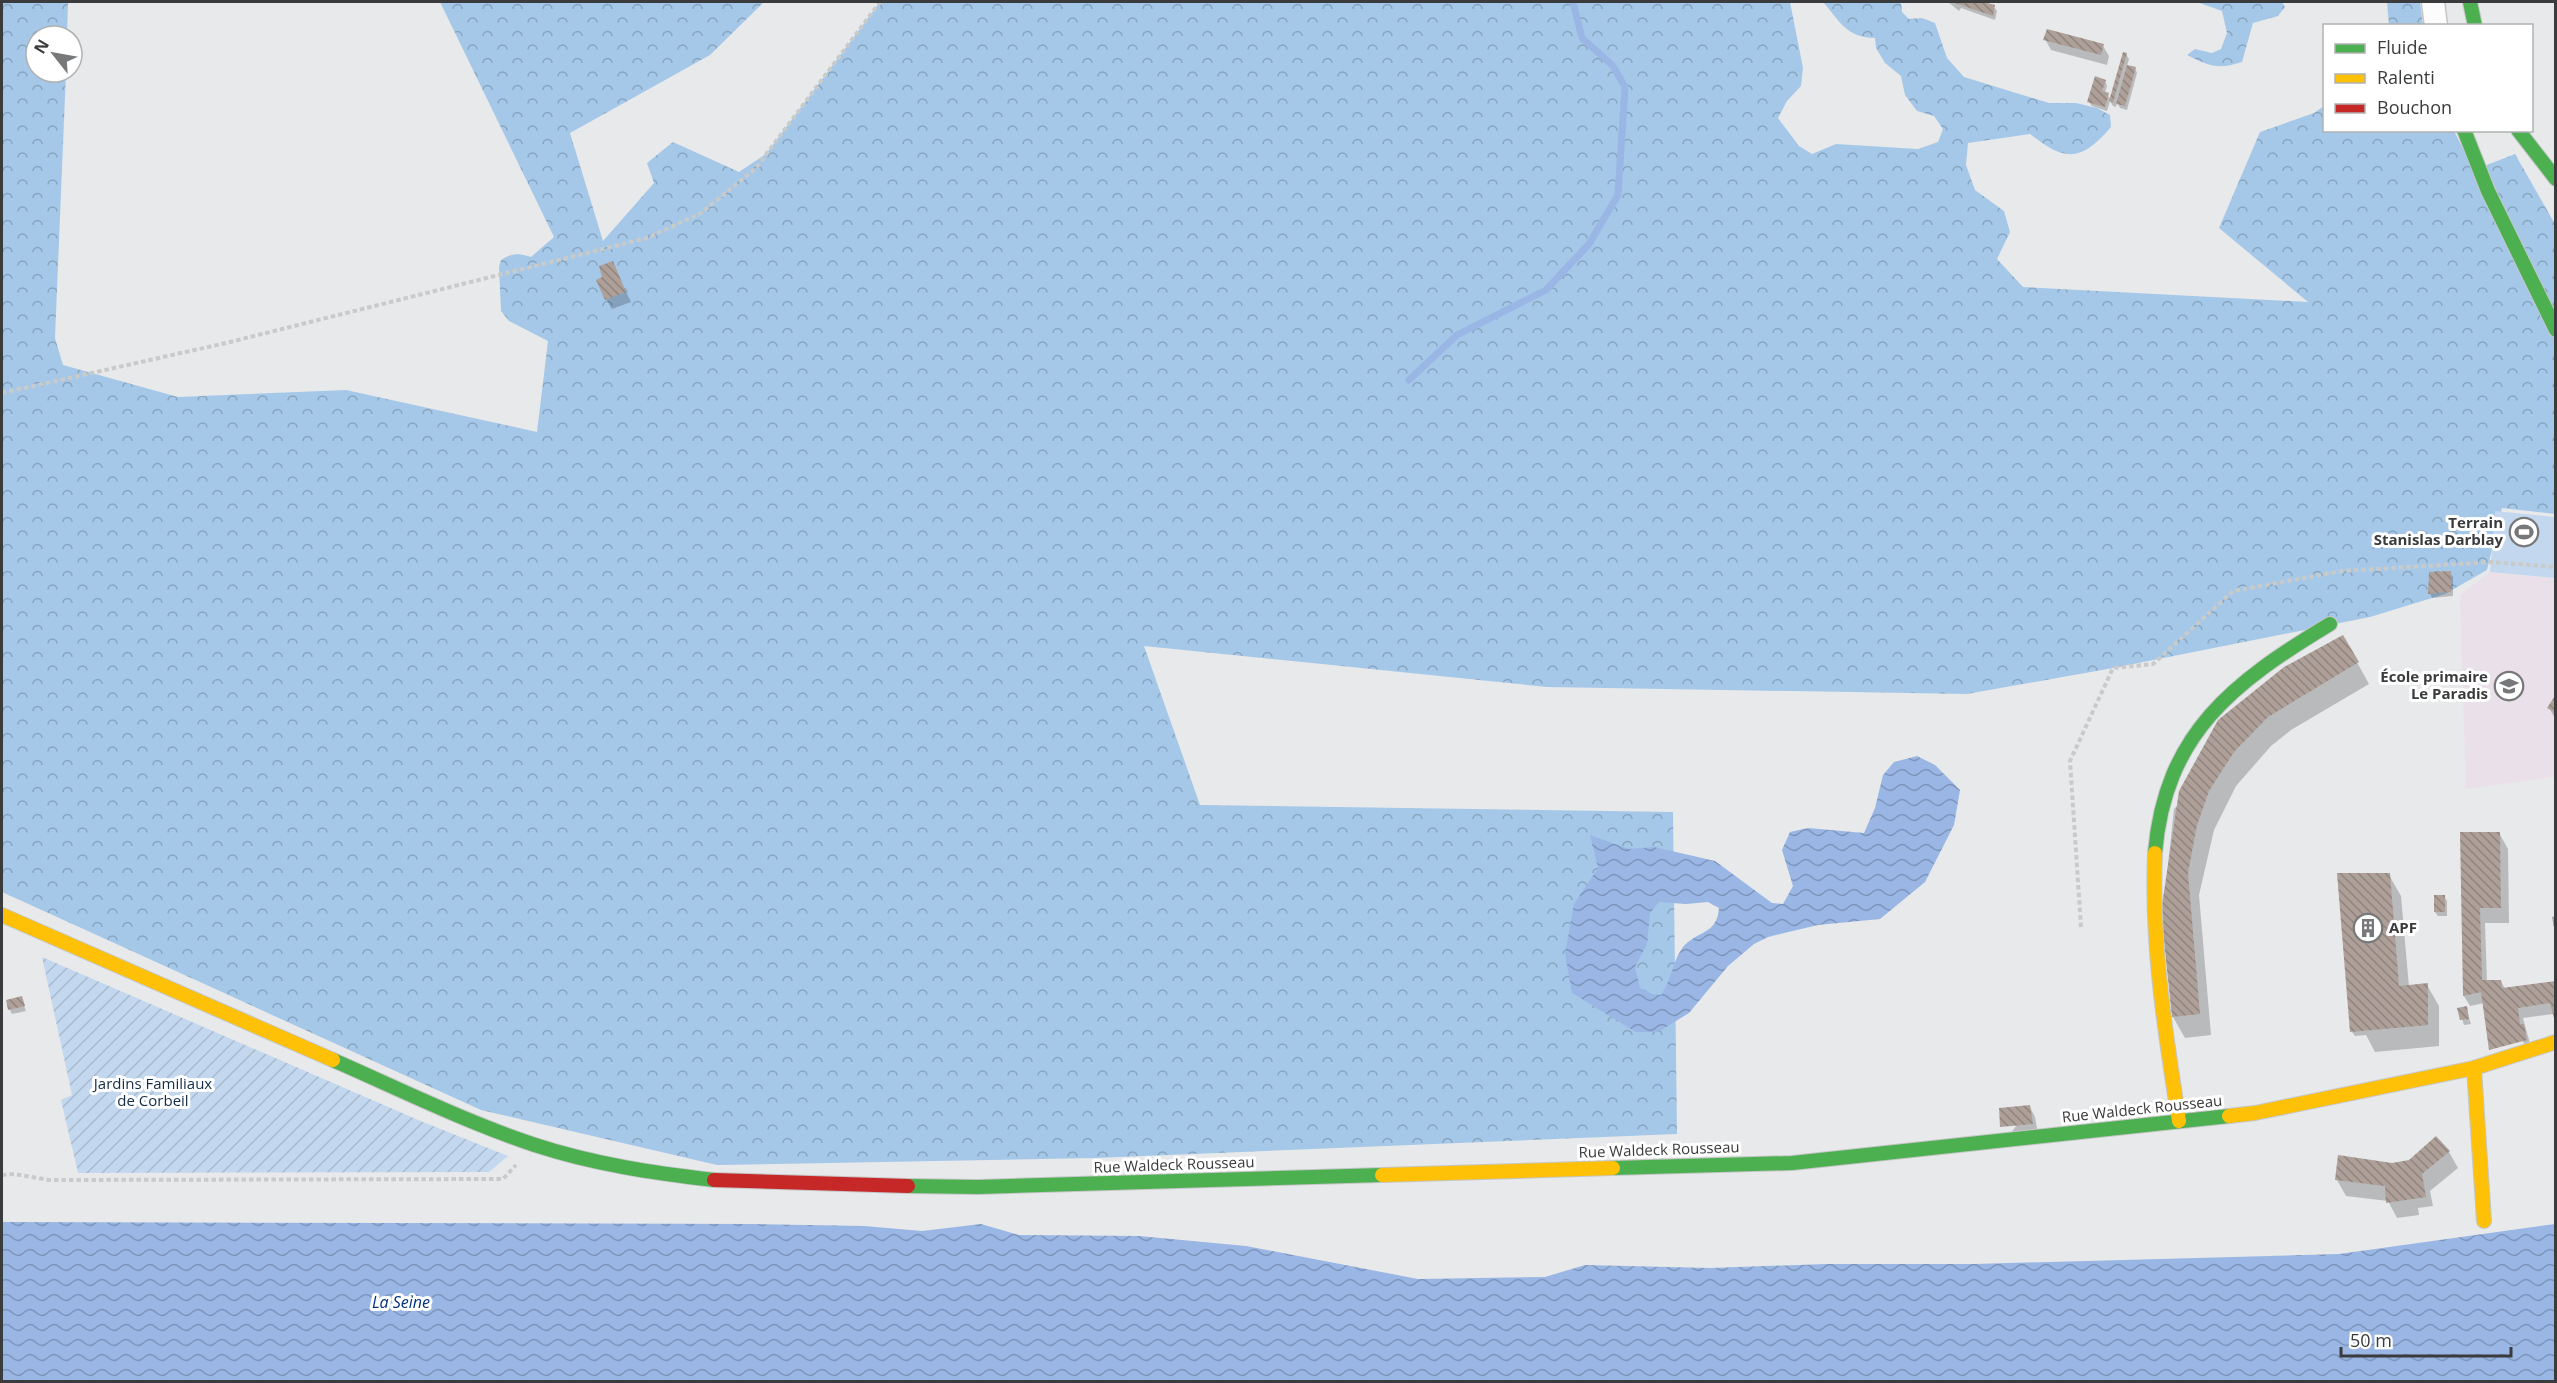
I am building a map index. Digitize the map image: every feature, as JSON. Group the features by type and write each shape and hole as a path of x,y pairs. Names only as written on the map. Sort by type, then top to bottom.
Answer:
{"main road":[{"path":"2470,2 2475,24"},
{"path":"2464,132 2524,268 2556,330"},
{"path":"2520,132 2556,179"},
{"path":"2179,1121 2158,980 2153,879 2157,829 2169,783 2195,734 2233,690 2268,662 2330,624"},
{"name":"Rue Waldeck Rousseau","path":"2,915 471,1120 535,1145 614,1166 661,1174 753,1182 978,1187 1792,1163 2255,1113 2474,1068 2556,1042"},
{"path":"2474,1068 2484,1221"}],"street":[{"path":"2433,2 2436,24"}],"path":[{"path":"2,393 226,343 647,238 701,213 756,168 880,2"},
{"path":"2,1174 49,1180 503,1179 535,1145"}],"shaded area":[{"name":"École primaire Le Paradis","path":"2490,572 2555,578 2555,777 2466,789 2460,595"}],"green space":[{"path":"2,2 68,2 67,24 24,24 24,84 66,84 55,338 63,365 178,397 346,390 537,432 548,341 509,321 501,311 499,267 501,260 512,255 531,257 554,237 440,2 764,2 710,55 570,133 603,241 654,183 647,163 673,142 739,172 766,154 880,2 1790,2 1803,68 1801,86 1787,101 1778,118 1799,146 1812,154 1836,144 1918,149 1938,142 1943,129 1934,116 1917,111 1905,95 1901,76 1885,63 1876,48 1875,38 1857,35 1844,27 1823,2 1901,2 1902,12 1909,19 1922,18 1935,23 1947,58 1964,77 2049,103 2076,103 2097,108 2110,115 2111,127 2091,147 2072,154 2053,150 2030,134 1968,143 1966,165 1975,190 2004,211 2010,232 1997,259 2023,287 2308,302 2219,228 2260,132 2314,113 2323,107 2323,132 2455,132 2474,170 2515,154 2555,224 2555,514 2502,508 2487,570 2445,594 2370,617 2113,668 1967,694 1547,687 1144,646 1200,805 1673,812 1677,1134 1095,1158 717,1165 481,1110 2,892"},
{"path":"2197,2 2282,2 2285,7 2278,16 2253,23 2242,62 2220,66 2208,64 2187,55 2195,49 2212,53 2221,49 2227,33 2222,11"},
{"path":"2387,2 2420,2 2423,24 2389,24"},
{"name":"Terrain Stanislas Darblay","path":"2495,511 2555,517 2555,578 2490,572"},
{"name":"Jardins Familiaux de Corbeil","path":"42,957 423,1122 508,1156 489,1172 78,1173 61,1100 72,1095"}],"water":[{"path":"1917,756 1935,765 1960,790 1954,825 1925,882 1880,919 1818,925 1768,937 1754,944 1728,966 1689,1013 1658,1032 1636,1032 1572,993 1565,954 1574,904 1598,868 1590,835 1629,849 1654,847 1715,861 1772,903 1783,904 1793,886 1782,850 1790,832 1808,828 1864,833 1875,808 1883,775 1894,762","holes":["1659,902 1686,904 1708,902 1719,908 1715,923 1683,947 1661,995 1652,994 1640,988 1635,967 1647,944 1650,913"]},
{"name":"La Seine","path":"2,1222 752,1224 864,1226 922,1231 981,1224 1019,1235 1139,1236 1246,1246 1418,1279 1545,1277 1585,1265 1710,1268 1826,1264 1974,1264 2339,1254 2555,1224 2555,1381 2,1382"}],"building":[{"path":"1952,2 1984,2 1995,5 1993,16"},
{"path":"2047,29 2104,44 2101,55 2043,40"},
{"path":"2123,52 2127,53 2113,103 2109,101"},
{"path":"2127,65 2136,67 2125,106 2116,104"},
{"path":"2095,76 2106,80 2102,91 2109,93 2105,107 2087,102"},
{"path":"613,261 626,292 605,300 596,280 602,277 599,266"},
{"path":"2451,571 2451,592 2428,594 2429,572"},
{"path":"2343,635 2359,662 2268,717 2234,752 2209,791 2197,825 2188,873 2200,1014 2172,1017 2161,912 2179,791 2218,720 2284,667"},
{"path":"2556,694 2556,713 2547,708"},
{"path":"2460,832 2500,832 2501,908 2480,908 2482,980 2501,980 2502,988 2556,981 2556,1026 2550,1003 2518,1008 2520,1024 2524,1024 2527,1040 2489,1050 2481,992 2463,996"},
{"name":"APF","path":"2337,873 2390,873 2399,986 2428,983 2428,1025 2350,1032"},
{"path":"2434,895 2445,895 2445,912 2434,912"},
{"path":"2556,916 2556,933 2555,933 2552,917"},
{"path":"22,996 25,1006 8,1010 6,1000"},
{"path":"2467,1006 2469,1019 2460,1020 2457,1008"},
{"path":"2030,1105 2033,1124 2000,1127 1999,1108"},
{"path":"2436,1136 2450,1151 2422,1174 2426,1197 2386,1203 2385,1186 2335,1180 2338,1155 2392,1163 2409,1160"}],"waterway":[{"path":"1409,380 1457,335 1546,290 1589,244 1618,195 1625,87 1613,66 1582,38 1573,2"}],"traffic: fast":[{"path":"2470,2 2475,24"},
{"path":"2465,132 2488,191 2556,330"},
{"path":"2520,132 2556,179"},
{"path":"2155,853 2161,811 2173,775 2189,743 2210,715 2235,690 2264,667 2330,624"},
{"path":"333,1060 458,1116 535,1145 579,1158 623,1167 714,1180"},
{"path":"1613,1168 1792,1163 2229,1116"},
{"path":"908,1186 978,1187 1382,1175"}],"traffic: slow":[{"path":"2155,853 2157,954 2164,1021 2179,1121"},
{"path":"2,915 333,1060"},
{"path":"2229,1116 2255,1113 2474,1068 2556,1042"},
{"path":"2474,1068 2484,1221"},
{"path":"1382,1175 1613,1168"}],"traffic: jam":[{"path":"714,1180 908,1186"}],"place":[{"name":"Terrain Stanislas Darblay","path":"2524,532"},
{"name":"École primaire Le Paradis","path":"2509,686"},
{"name":"APF","path":"2368,928"}]}
